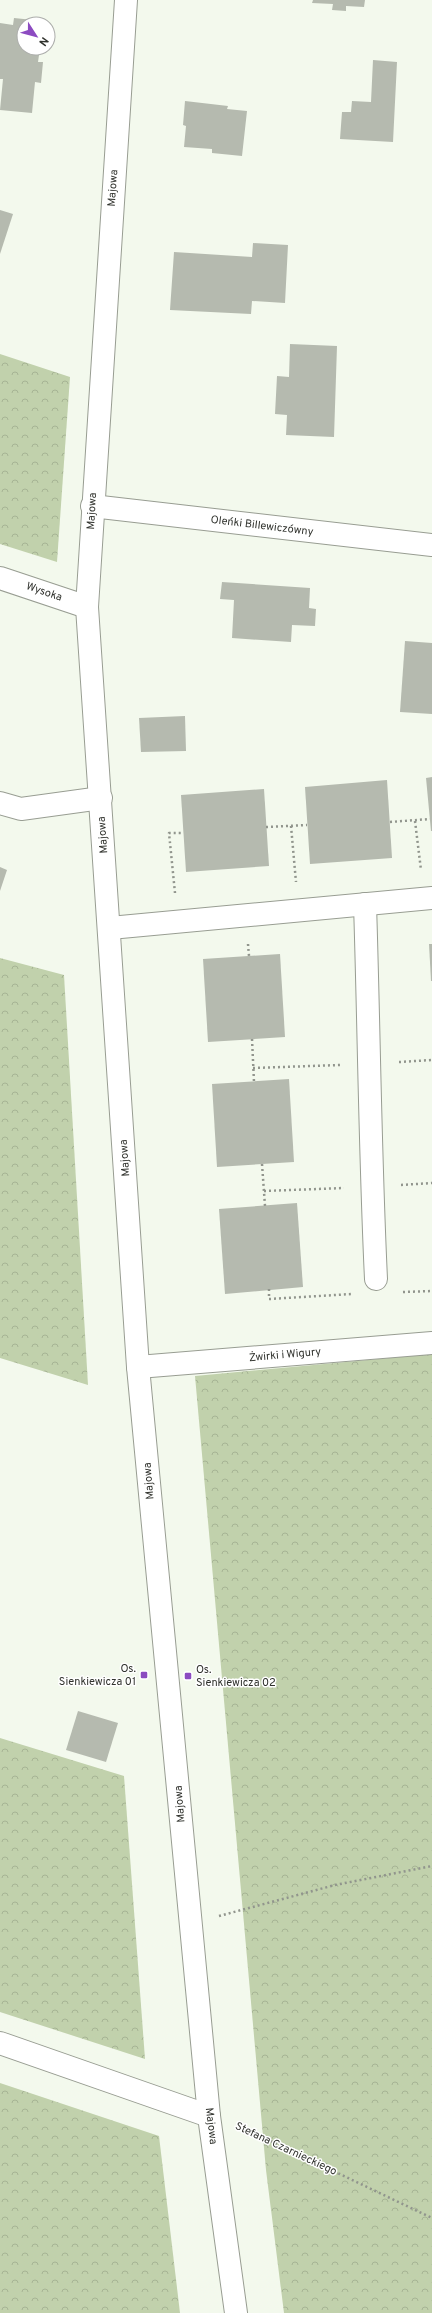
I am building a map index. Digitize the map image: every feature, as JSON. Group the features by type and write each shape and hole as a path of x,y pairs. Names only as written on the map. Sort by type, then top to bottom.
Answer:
{"street":[{"name":"Majowa","path":"126,0 92,506 87,607 110,928 138,1367 210,2116 236,2313"},
{"name":"Oleńki Billewiczówny","path":"92,506 432,545"},
{"name":"Wysoka","path":"0,578 87,607"},
{"path":"0,803 21,809 101,798"},
{"path":"110,928 428,898"},
{"path":"365,904 370,1064 371,1187 376,1279"},
{"name":"Żwirki i Wigury","path":"138,1367 432,1343"},
{"path":"0,2044 210,2116"}],"path":[{"path":"390,822 430,819"},
{"path":"415,821 428,898"},
{"path":"266,827 307,825"},
{"path":"291,826 299,910"},
{"path":"178,922 169,833 183,833"},
{"path":"252,1039 254,1082"},
{"path":"262,1164 265,1206"},
{"path":"269,1289 269,1299 354,1294"},
{"path":"191,1923 335,1885 432,1866"},
{"name":"Stefana Czarnieckiego","path":"210,2116 239,2125 432,2218"}],"green space":[{"path":"0,354 70,377 57,562 0,544"},
{"path":"0,958 64,975 88,1385 0,1358"},
{"path":"432,1354 432,2313 284,2313 266,2170 195,1376"},
{"path":"0,1738 124,1776 145,2059 0,2012"},
{"path":"0,2083 159,2136 180,2313 0,2313"}],"building":[{"path":"313,0 365,0 364,7 346,6 346,11 332,10 333,4 312,3"},
{"path":"14,18 16,18 16,56 39,56 38,62 43,62 41,83 35,82 32,113 0,110 3,79 0,79 0,23 13,25"},
{"path":"373,60 397,62 393,142 340,139 342,112 351,112 352,101 371,102"},
{"path":"185,101 228,106 227,109 247,111 242,156 212,153 212,149 184,147 186,126 183,125"},
{"path":"0,210 13,214 0,254"},
{"path":"253,243 288,245 285,303 252,301 251,314 170,310 174,252 252,257"},
{"path":"290,344 337,346 334,437 286,435 287,415 275,414 277,376 289,377"},
{"path":"222,582 310,588 309,608 316,609 315,626 292,625 291,642 232,638 234,600 220,599"},
{"path":"405,641 432,643 432,714 400,712"},
{"path":"185,716 186,751 141,752 139,718"},
{"path":"432,777 432,831 431,831 426,778"},
{"path":"387,780 392,858 310,864 305,787"},
{"path":"264,789 269,866 186,872 181,795"},
{"path":"0,867 7,870 0,891"},
{"path":"429,944 432,944 432,981 431,981"},
{"path":"280,954 285,1037 208,1042 203,959"},
{"path":"289,1079 294,1162 217,1167 212,1084"},
{"path":"297,1203 303,1287 225,1294 219,1209"},
{"path":"78,1711 118,1723 106,1762 66,1750"}],"place":[{"name":"Os. Sienkiewicza 01","path":"144,1675"},
{"name":"Os. Sienkiewicza 02","path":"188,1676"}]}
